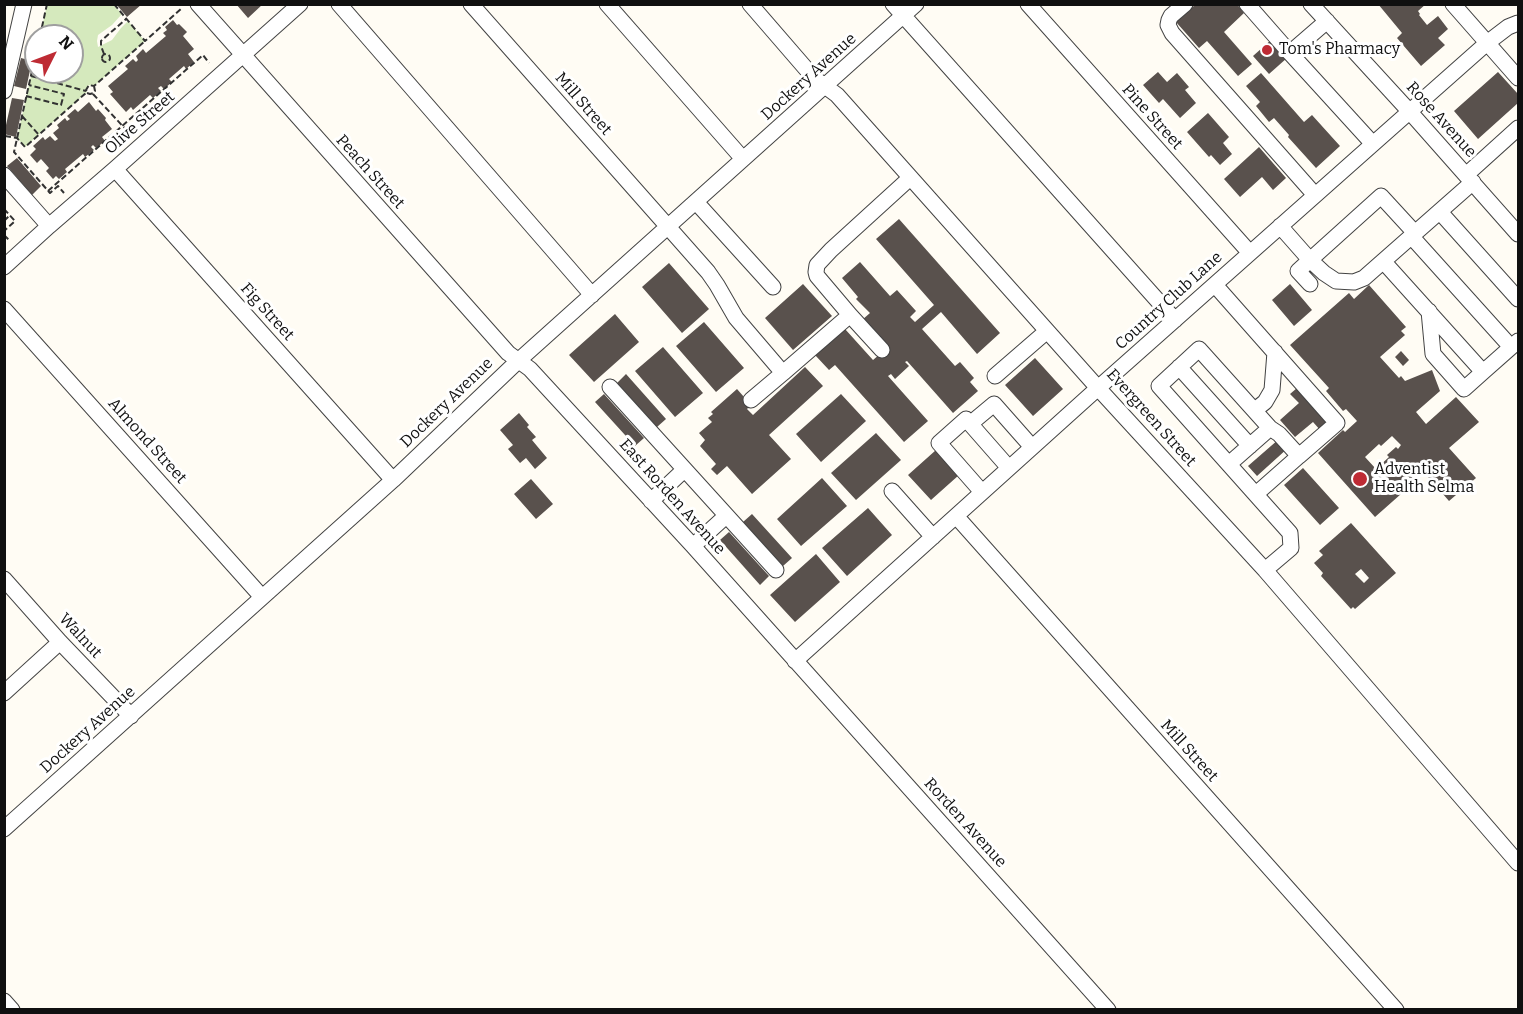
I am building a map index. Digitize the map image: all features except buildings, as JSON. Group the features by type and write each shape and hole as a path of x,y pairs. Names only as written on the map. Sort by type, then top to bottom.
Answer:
{"street":[{"name":"Peach Street","path":"198,4 508,354 518,361"},
{"name":"Olive Street","path":"4,267 300,4"},
{"path":"339,4 592,295"},
{"name":"Mill Street","path":"471,4 708,272 736,318 783,373"},
{"path":"607,4 744,159"},
{"name":"Evergreen Street","path":"750,4 814,78 837,95 1098,388 1265,570 1518,863"},
{"name":"Dockery Avenue","path":"4,829 393,480 518,361 825,87 898,10 916,4"},
{"name":"Pine Street","path":"1028,4 1250,253"},
{"path":"1185,4 1169,20 1168,25 1172,33 1315,195"},
{"path":"1247,4 1373,144"},
{"name":"Rose Avenue","path":"1311,4 1410,111 1518,234"},
{"path":"1453,4 1518,78"},
{"path":"4,92 20,5"},
{"path":"898,10 1175,320"},
{"path":"1290,53 1327,21"},
{"name":"Country Club Lane","path":"795,662 1315,195 1487,43 1518,22"},
{"path":"1280,226 1310,260 1336,281 1354,282 1364,278 1440,212 1469,178 1518,128"},
{"name":"Fig Street","path":"115,169 393,480"},
{"path":"4,175 49,226"},
{"path":"882,350 817,276 817,265 910,178"},
{"path":"1310,284 1298,271 1381,196 1413,235 1515,344 1464,389 1433,354 1429,311"},
{"path":"696,202 773,287"},
{"path":"1440,212 1518,299"},
{"path":"1383,261 1483,372"},
{"path":"1215,285 1337,423 1256,494"},
{"name":"Almond Street","path":"4,309 262,597"},
{"path":"751,399 850,315"},
{"path":"995,376 1047,331"},
{"path":"1265,570 1291,548 1290,532 1159,386 1199,349 1270,428 1279,434 1299,456"},
{"path":"1255,410 1272,390 1275,352"},
{"name":"East Rorden Avenue","path":"518,361 530,369 693,546 795,662"},
{"path":"1179,368 1250,446"},
{"path":"610,387 776,570"},
{"path":"970,424 993,404 1032,447"},
{"path":"982,492 939,443 966,419 1009,468"},
{"path":"1229,465 1270,428"},
{"path":"651,501 684,470"},
{"path":"892,491 933,537"},
{"path":"693,546 726,516"},
{"name":"Mill Street","path":"956,516 1396,1010"},
{"name":"Walnut","path":"4,579 131,716"},
{"path":"4,693 60,642"},
{"name":"Rorden Avenue","path":"795,662 1108,1010"},
{"path":"4,1001 12,1010"}],"path":[{"path":"43,24 47,4"},
{"path":"114,4 145,41"},
{"path":"5,136 17,138 25,147 86,92 89,85 94,86 182,9"},
{"path":"113,69 109,62 110,57 104,54 102,41 126,19"},
{"path":"48,191 203,56 209,63"},
{"path":"58,84 93,93 130,134"},
{"path":"26,96 61,105 64,94 29,85 26,96 14,152 48,191"},
{"path":"93,93 94,86"},
{"path":"22,116 39,135"},
{"path":"48,191 50,193 58,186 64,193"},
{"path":"4,209 15,221 4,233 10,241"},
{"path":"4,221 10,215"}],"green space":[{"path":"47,5 114,5 122,14 98,35 98,47 112,40 128,21 145,41 94,86 89,85 87,92 25,147 17,138 29,84 84,84 84,24 43,24"}],"place":[{"name":"Tom's Pharmacy","path":"1267,50"},
{"name":"Adventist Health Selma","path":"1360,479"}]}
